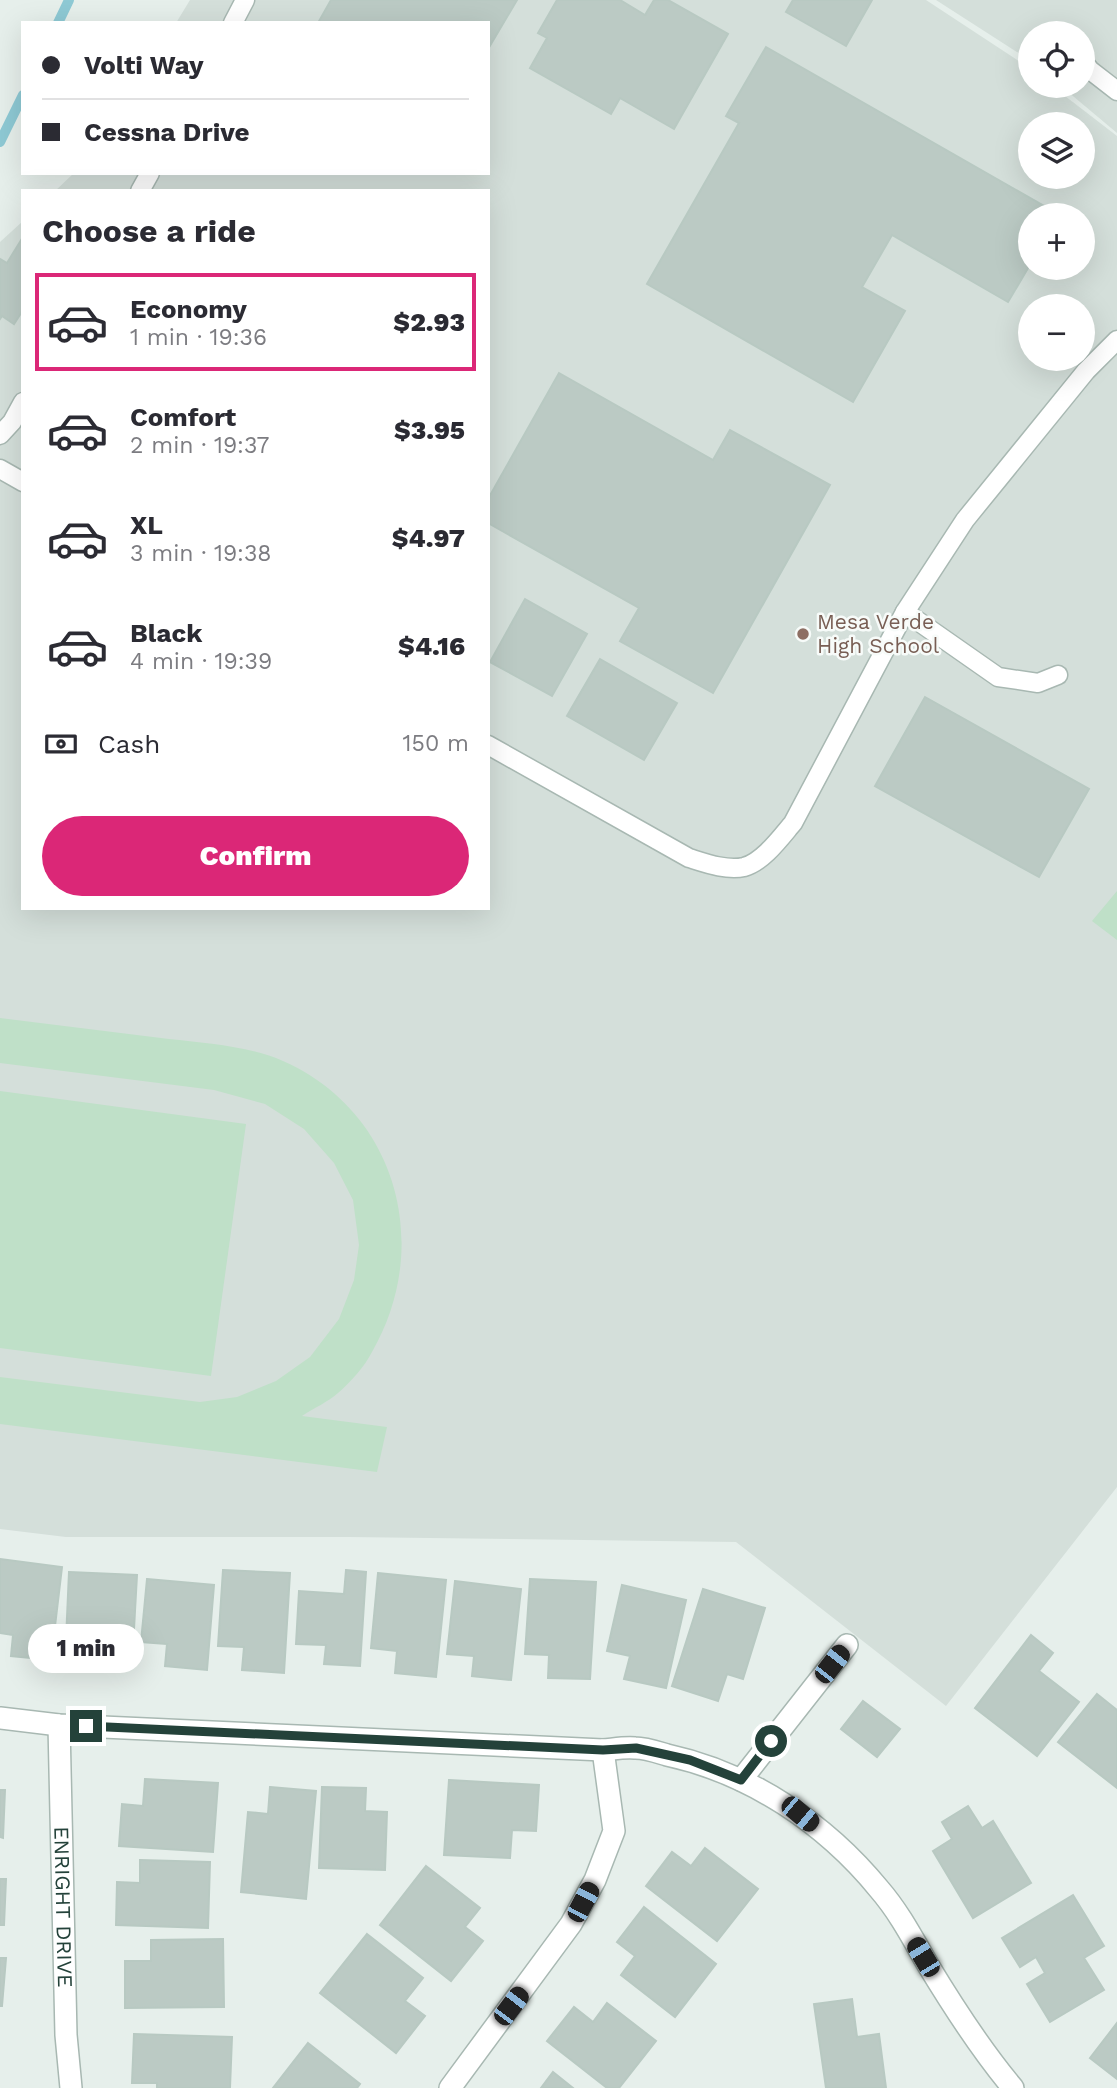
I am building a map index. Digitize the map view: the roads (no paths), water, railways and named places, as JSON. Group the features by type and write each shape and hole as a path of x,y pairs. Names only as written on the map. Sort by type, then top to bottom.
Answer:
{"street":[{"path":"741,1780 847,1645"},
{"path":"0,1718 59,1725 603,1750 636,1748 690,1760 741,1780 800,1814 842,1849 880,1889 989,2060 1013,2088"},
{"name":"ENRIGHT DRIVE","path":"59,1725 66,2035 71,2088"},
{"path":"450,2088 571,1924 595,1880 614,1831 603,1750"}],"lane":[{"path":"234,21 245,0"},
{"path":"1095,74 1117,92"},
{"path":"490,746 689,858 719,866 744,867 769,851 793,823 905,612 965,520 1086,371 1117,341"},
{"path":"0,435 12,422 21,406"},
{"path":"0,469 21,481"},
{"path":"905,612 998,677 1038,684 1058,675"}],"waterway":[{"path":"59,21 69,0"},
{"path":"0,142 21,99"}],"place":[{"name":"Mesa Verde High School","path":"803,634"}]}
